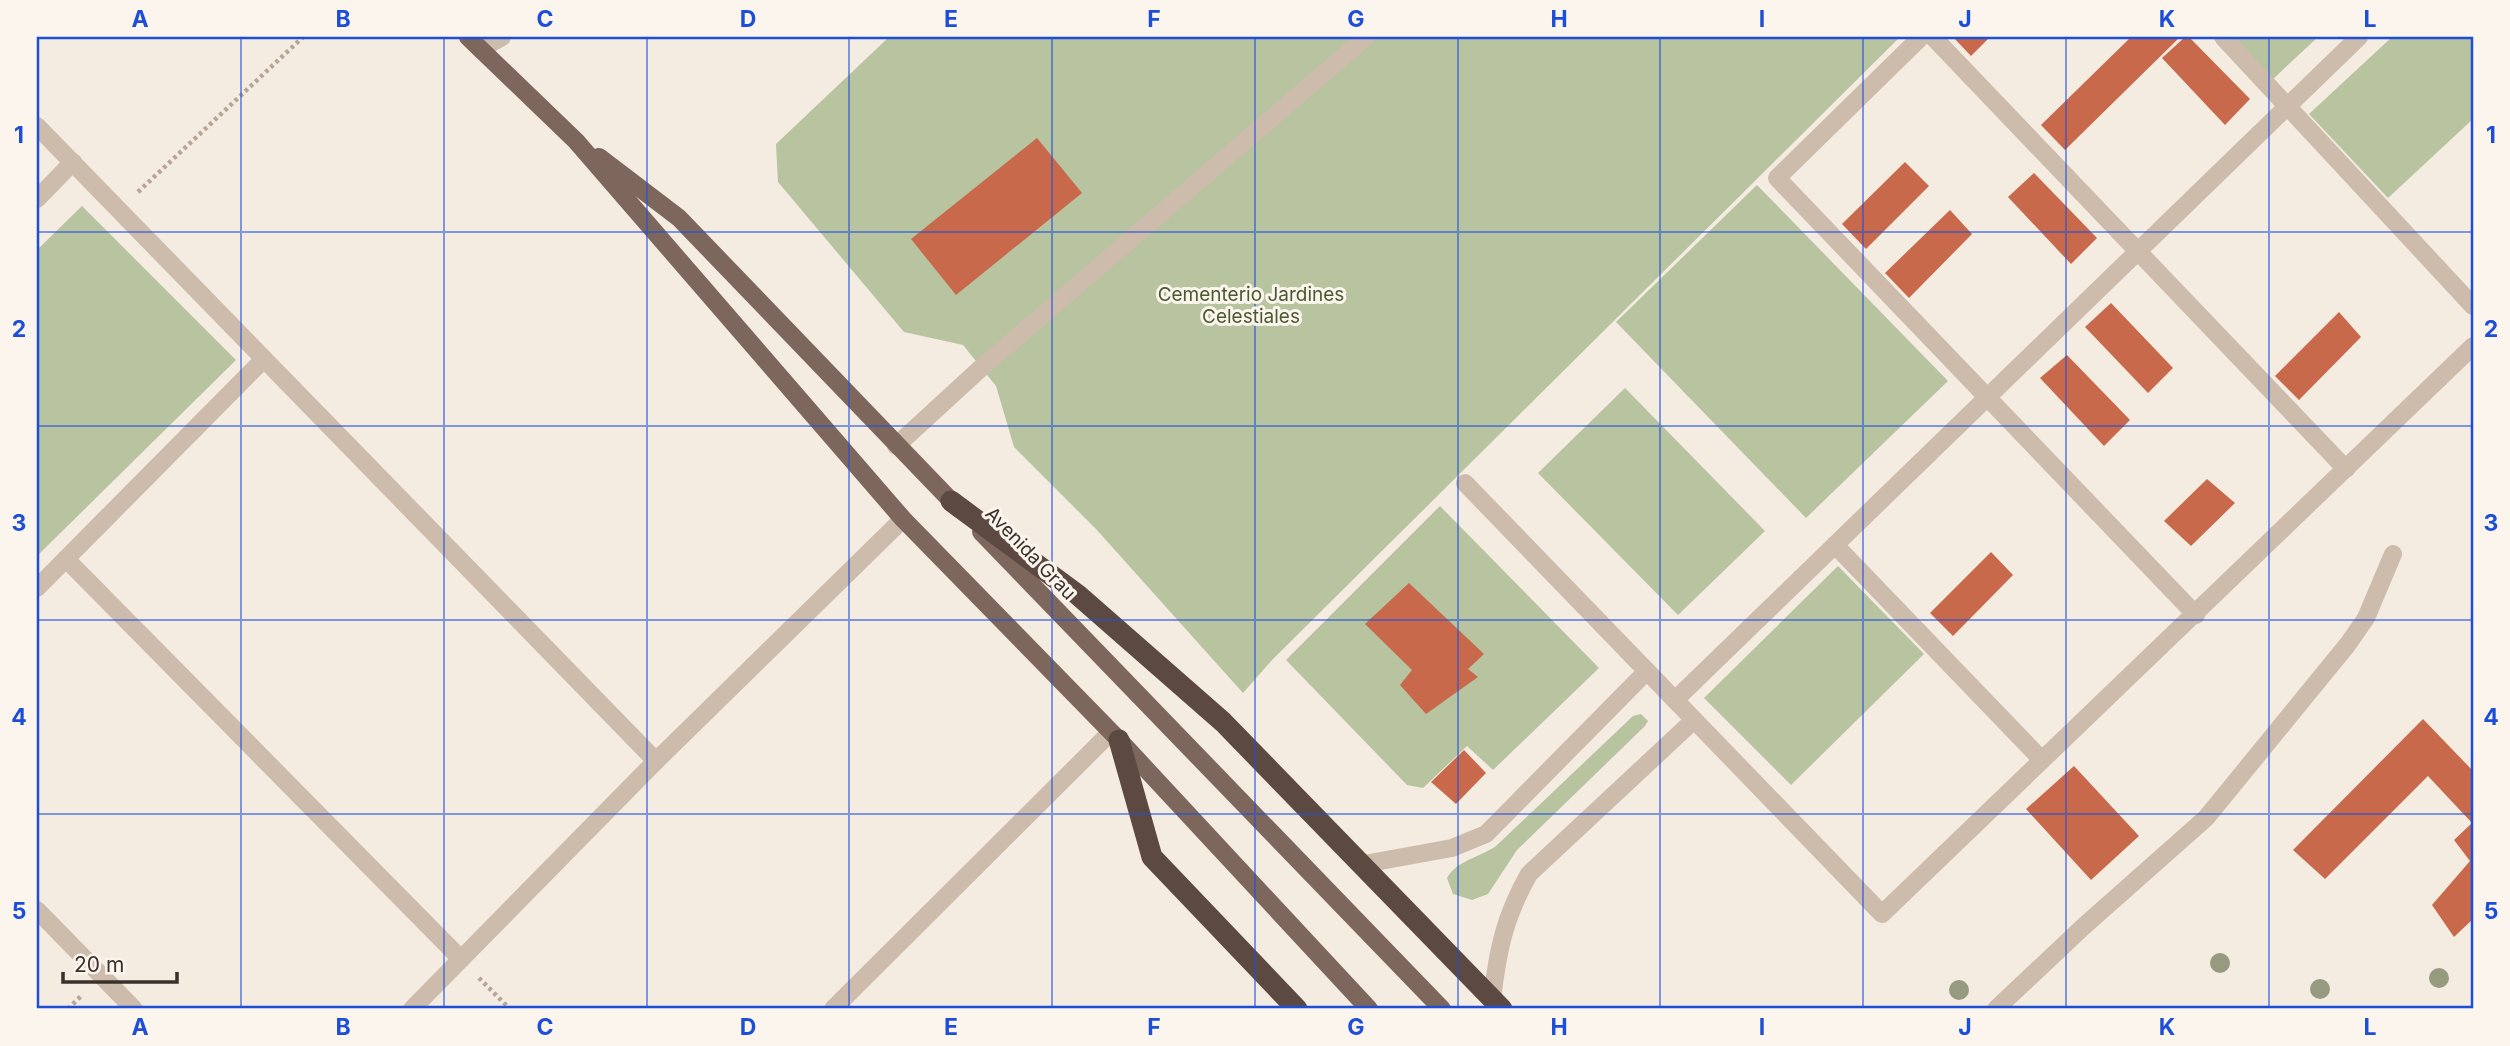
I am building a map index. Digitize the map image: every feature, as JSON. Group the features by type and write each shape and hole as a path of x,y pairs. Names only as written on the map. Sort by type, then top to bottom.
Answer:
{"highway":[{"path":"951,501 1078,595 1213,713 1364,864 1497,1004"},
{"path":"1115,736 1152,857 1289,1007"}],"main road":[{"name":"Avenida Grau","path":"474,43 576,141 903,519 1115,736 1368,1009"},
{"name":"Avenida Grau","path":"576,141 679,218 896,446 1442,1009"}],"street":[{"path":"474,43 502,37"},
{"path":"896,446 981,368 1366,37"},
{"path":"1921,37 1777,178 1989,396 2196,615"},
{"path":"1933,37 2346,469"},
{"path":"2223,37 2473,306"},
{"path":"1675,700 2359,37"},
{"path":"37,126 262,360 656,761"},
{"path":"37,199 74,162"},
{"path":"1465,483 1882,914 2473,346"},
{"path":"37,588 262,360"},
{"path":"412,1009 656,761 903,519"},
{"path":"1835,545 2042,760"},
{"path":"1996,1009 2082,927 2206,818 2354,636 2366,618 2393,554"},
{"path":"66,559 461,960"},
{"path":"1364,864 1452,848 1486,834 1647,671"},
{"path":"1497,1004 1499,942 1511,906 1529,874 1694,720"},
{"path":"833,1009 1115,736"},
{"path":"37,910 134,1009"}],"path":[{"path":"118,211 303,37"},
{"path":"461,960 510,1009"}],"green space":[{"name":"Cementerio Jardines Celestiales","path":"889,37 1900,37 1272,660 1243,693 1096,529 1014,447 996,386 963,345 904,332 778,182 776,144"},
{"path":"2234,37 2318,37 2273,79"},
{"path":"2392,37 2473,37 2473,119 2388,198 2309,114"},
{"path":"1757,185 1948,381 1806,518 1616,322"},
{"path":"82,206 236,360 37,556 37,250"},
{"path":"1625,388 1765,531 1678,615 1538,473"},
{"path":"1440,506 1599,668 1493,770 1467,746 1423,788 1407,785 1286,660"},
{"path":"1838,566 1924,654 1791,785 1704,698"},
{"path":"1641,714 1648,721 1645,726 1517,850 1488,894 1472,900 1453,894 1447,878 1456,867 1496,846 1633,716"}],"building":[{"path":"1953,37 1990,37 1971,56"},
{"path":"2131,37 2180,37 2065,150 2041,125"},
{"path":"2185,37 2189,37 2250,99 2225,125 2162,58"},
{"path":"1037,138 1082,193 956,295 911,239"},
{"path":"1905,162 1929,186 1866,249 1842,224"},
{"path":"2034,173 2097,238 2071,264 2008,197"},
{"path":"1950,210 1972,234 1909,298 1885,273"},
{"path":"2111,303 2173,368 2148,393 2085,327"},
{"path":"2339,312 2361,337 2299,400 2275,376"},
{"path":"2067,355 2130,420 2104,446 2040,378"},
{"path":"2207,479 2235,503 2191,546 2164,521"},
{"path":"1991,552 2013,575 1953,636 1930,613"},
{"path":"1409,583 1484,654 1468,669 1478,677 1426,714 1400,685 1412,670 1365,624"},
{"path":"2423,719 2473,771 2473,919 2454,937 2432,905 2470,861 2454,840 2472,823 2428,776 2325,879 2293,850"},
{"path":"1464,750 1486,773 1456,804 1431,782"},
{"path":"2074,766 2139,836 2091,880 2026,809"}]}
